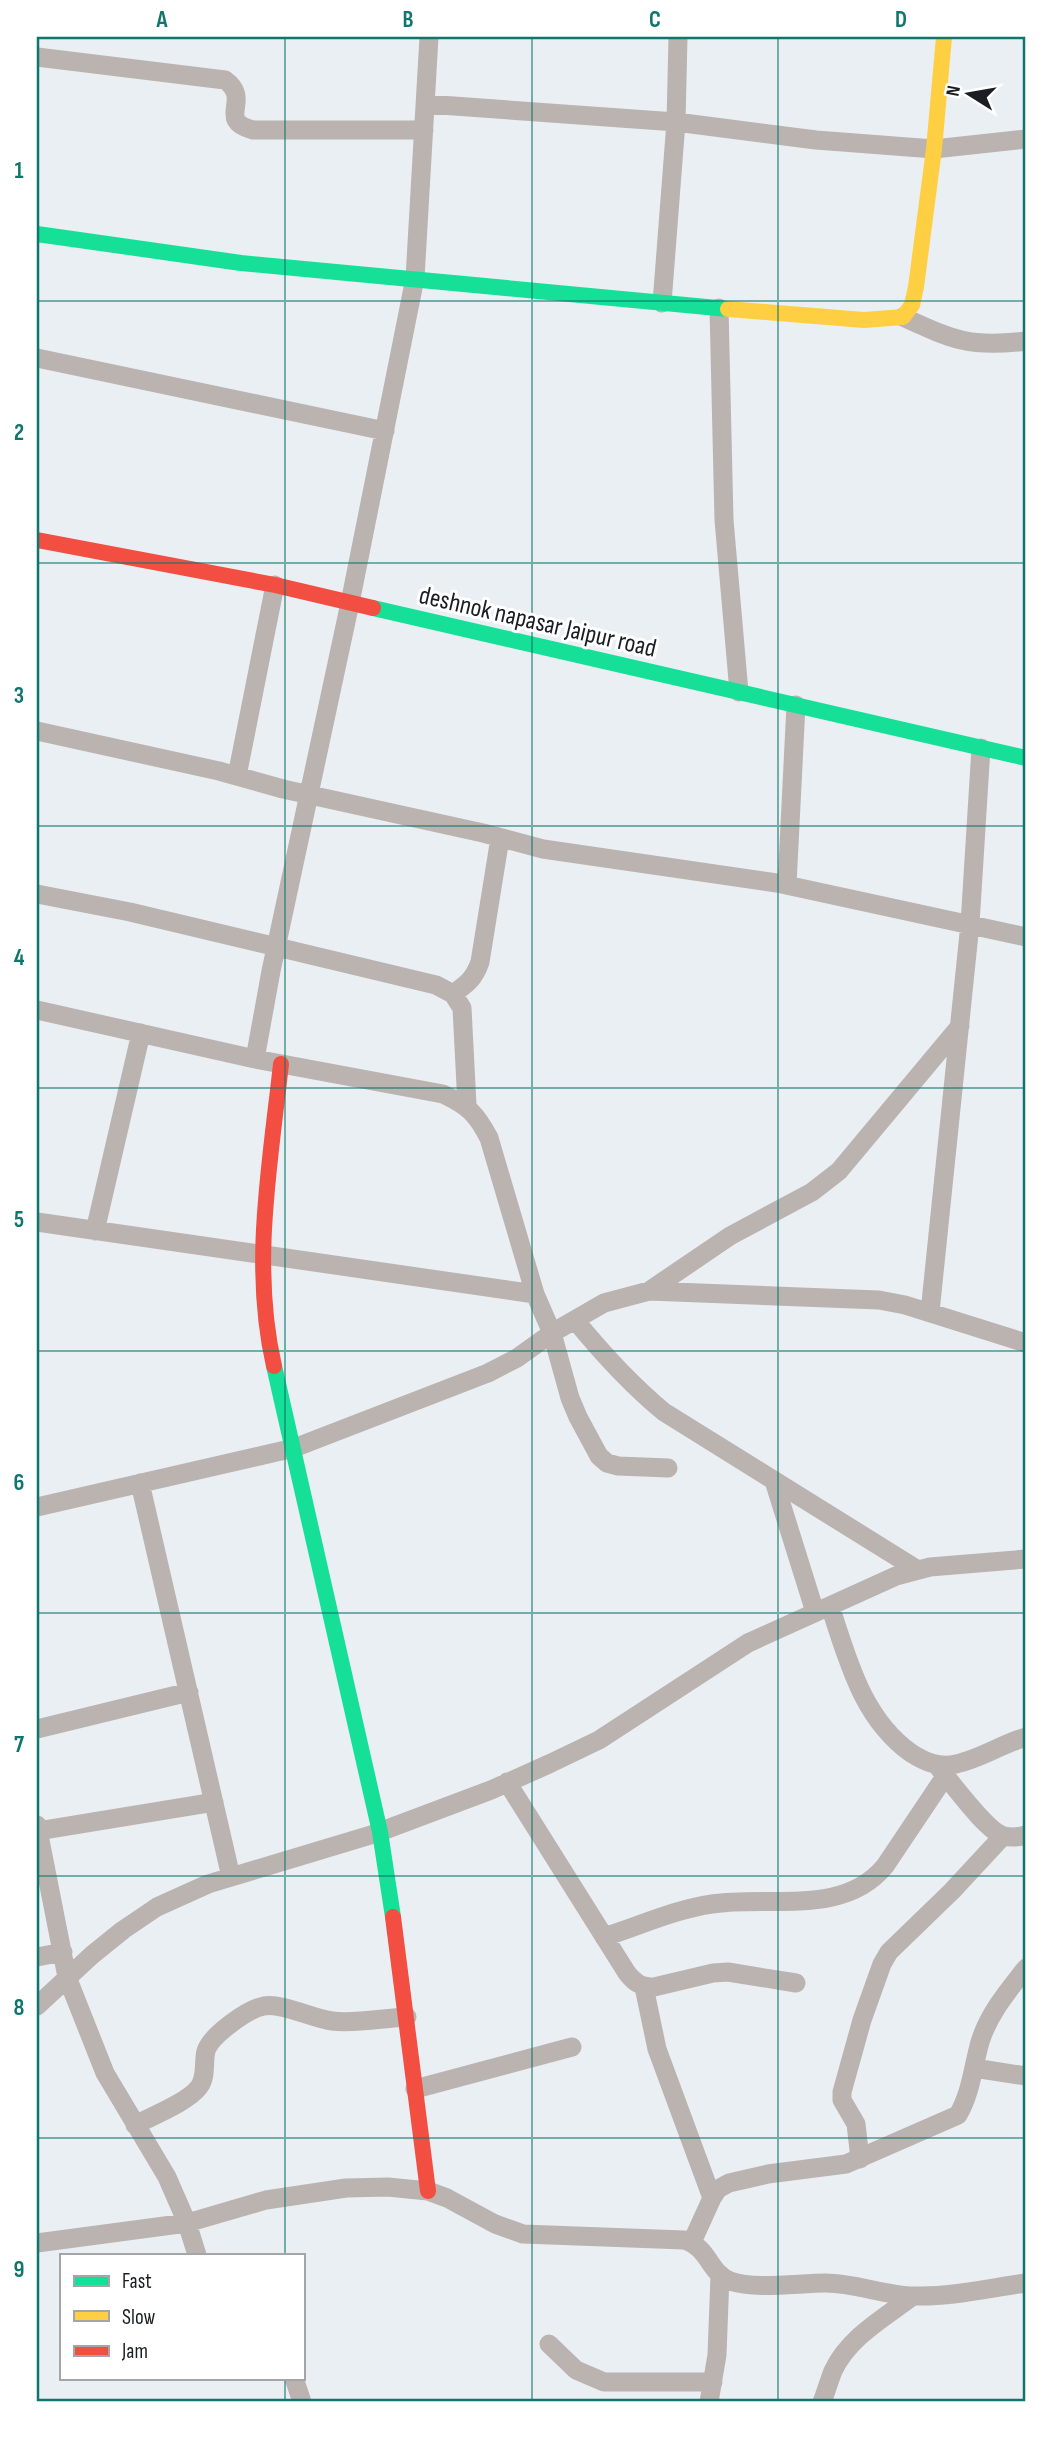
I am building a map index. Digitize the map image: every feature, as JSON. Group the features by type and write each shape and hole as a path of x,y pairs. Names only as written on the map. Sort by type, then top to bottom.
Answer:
{"street":[{"path":"255,1059 415,278 429,37"},
{"path":"662,303 676,122 678,37"},
{"path":"903,317 912,305 916,287 934,149 944,37"},
{"path":"37,57 225,80 234,87 238,96 234,111 235,120 241,127 253,130 424,130"},
{"path":"426,104 676,122 816,140 934,149 1026,139"},
{"path":"37,234 241,263 864,320 903,317 951,339 984,345 1026,341"},
{"path":"719,308 723,508 739,692"},
{"path":"37,358 385,431"},
{"name":"deshnok napasar Jaipur road","path":"37,540 275,585 1026,758"},
{"path":"237,776 275,585"},
{"path":"787,885 796,705"},
{"path":"37,731 542,849 787,885 1026,937"},
{"path":"930,1312 970,924 981,748"},
{"path":"453,993 470,982 480,962 500,838"},
{"path":"37,894 130,912 277,946 436,985 453,993 461,1008 467,1105"},
{"path":"37,1010 255,1059 443,1094 467,1105 480,1119 489,1138 535,1294 552,1333 570,1398 599,1456 607,1463 618,1466 668,1468"},
{"path":"649,1291 730,1236 812,1192 839,1171 960,1027"},
{"path":"95,1231 141,1034"},
{"path":"281,1064 264,1216 262,1256 266,1331 380,1832 407,2017 428,2191"},
{"path":"37,1222 535,1294"},
{"path":"37,1507 293,1448 488,1373 517,1358 552,1333 604,1303 649,1291 879,1300 930,1312 1026,1343"},
{"path":"575,1320 618,1371 664,1412 918,1570"},
{"path":"774,1481 822,1609 874,1716 897,1743 942,1770 991,1829 1003,1836 1026,1835"},
{"path":"140,1483 231,1877"},
{"path":"37,2006 66,1977 123,1930 157,1907 208,1884 380,1832 507,1782 599,1740 748,1643 896,1576 918,1570 1026,1559"},
{"path":"37,1729 189,1692"},
{"path":"604,1937 713,1904 806,1901 829,1898 860,1887 873,1880 885,1866 942,1770 1026,1737"},
{"path":"507,1782 635,1982 644,1987 654,1987 727,1972 796,1983"},
{"path":"197,2254 187,2223 167,2177 105,2073 66,1977 37,1829 214,1802"},
{"path":"860,2159 854,2116 842,2100 842,2092 862,2020 882,1964 898,1941 952,1891 1003,1836"},
{"path":"37,1957 63,1952"},
{"path":"692,2242 712,2198 718,2189 729,2183 754,2177 830,2168 860,2159 958,2115 966,2102 981,2042 995,2008 1026,1968"},
{"path":"644,1987 657,2049 712,2198"},
{"path":"135,2125 193,2094 204,2076 205,2055 209,2044 216,2035 254,2009 279,2007 336,2021 407,2017"},
{"path":"415,2089 572,2046"},
{"path":"974,2068 1026,2076"},
{"path":"37,2243 187,2223 266,2200 346,2188 388,2187 428,2191 447,2198 495,2224 523,2234 674,2238 692,2242 705,2252 720,2276 713,2382 709,2402"},
{"path":"720,2276 747,2284 829,2283 913,2296 947,2295 1026,2283"},
{"path":"822,2402 833,2371 849,2346 913,2296"},
{"path":"549,2344 576,2370 604,2382 713,2382"},
{"path":"295,2380 302,2402"}],"traffic: fast":[{"path":"37,234 241,263 728,309"},
{"path":"373,608 1026,758"},
{"path":"274,1366 380,1832 393,1917"}],"traffic: slow":[{"path":"728,309 864,320 903,317 912,305 916,287 934,149 944,37"}],"traffic: jam":[{"path":"37,540 275,585 373,608"},
{"path":"274,1366 267,1328 263,1253 268,1178 281,1064"},
{"path":"393,1917 428,2191"}]}
